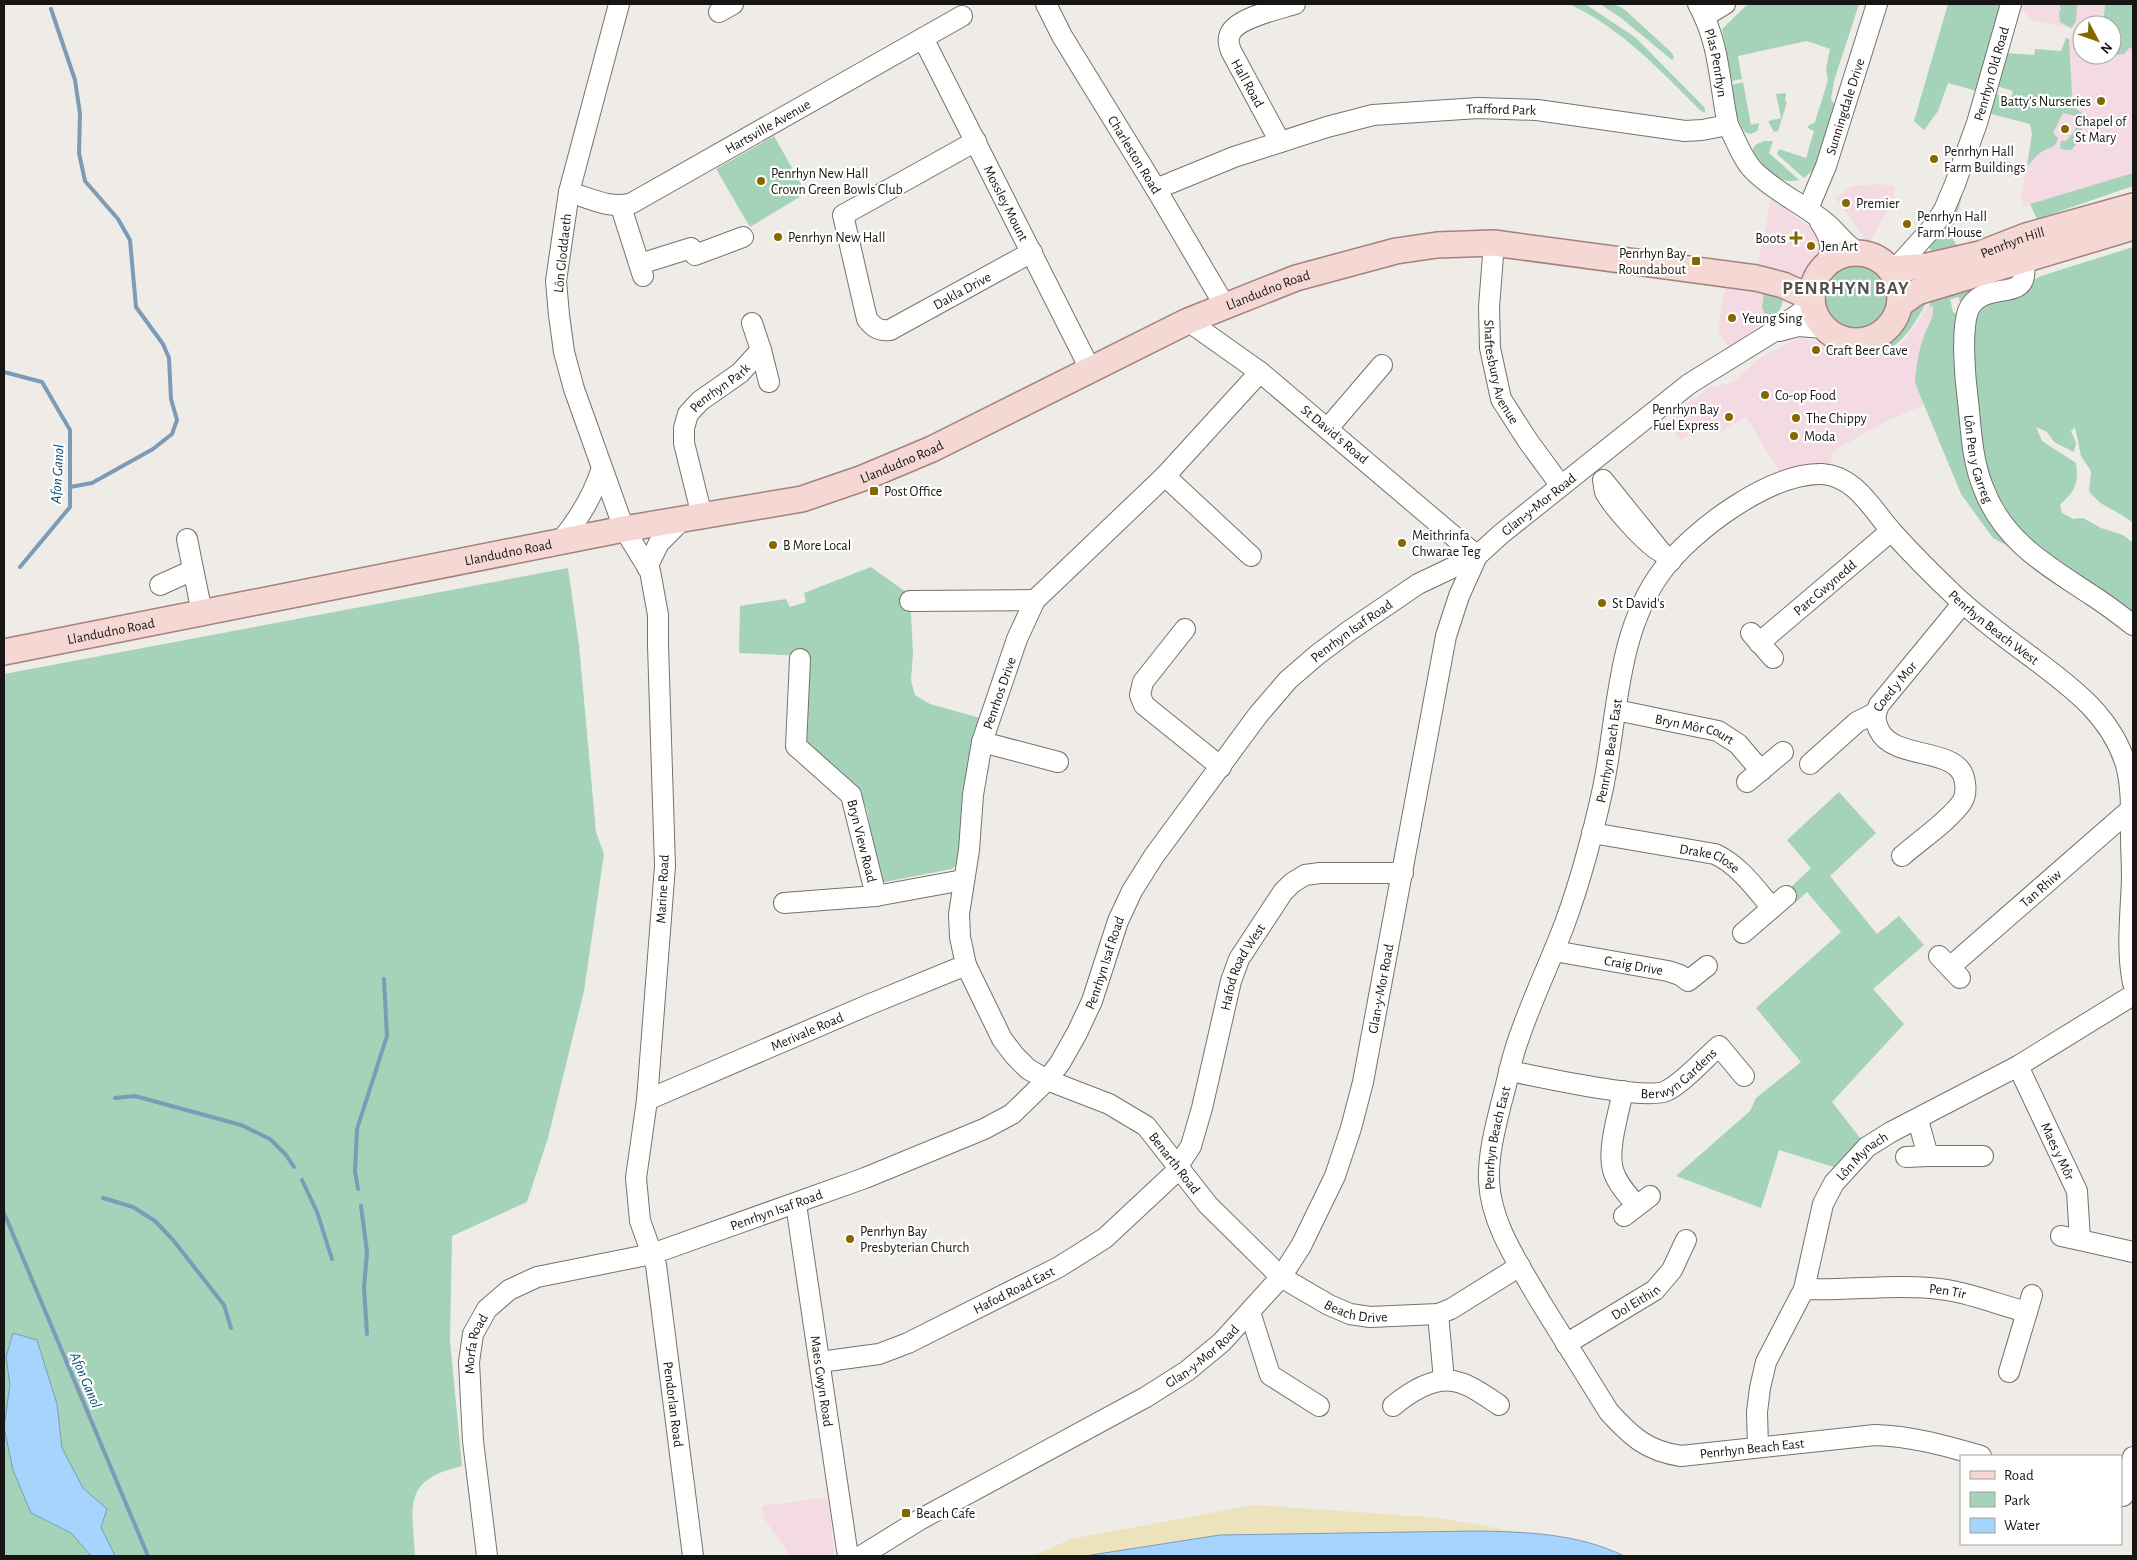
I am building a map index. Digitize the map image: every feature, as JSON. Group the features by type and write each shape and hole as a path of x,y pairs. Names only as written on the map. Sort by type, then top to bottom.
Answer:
{"main road":[{"name":"Penrhyn Hill","path":"1893,268 1921,256 1980,254 2026,236 2133,206"},
{"name":"Penrhyn Hill","path":"1900,304 1917,292 2133,227"},
{"name":"Llandudno Road","path":"4,652 624,529 802,499 863,478 932,449 1188,321 1296,278 1396,251 1437,245 1494,243 1773,282 1810,279 1822,269"},
{"path":"1860,253 1881,260 1893,268 1899,286 1900,304 1890,325 1879,334 1864,340 1844,339 1824,328 1819,321 1812,301 1812,290 1822,269 1834,258 1846,254 1860,253"},
{"name":"Llandudno Road","path":"1773,282 1812,301"}],"street":[{"name":"Lôn Gloddaeth","path":"619,4 569,192 556,281 558,315 564,352 574,389 624,529"},
{"name":"Charleston Road","path":"1046,4 1062,36 1225,306"},
{"name":"Hall Road","path":"1280,142 1231,52 1228,41 1231,32 1247,21 1295,4"},
{"path":"1701,10 1725,4"},
{"name":"Sunningdale Drive","path":"1811,212 1877,4"},
{"name":"Penrhyn Old Road","path":"1921,256 1955,184 1977,123 2011,4"},
{"name":"Plas Penrhyn","path":"1701,10 1714,37 1721,70 1728,125"},
{"name":"Hartsville Avenue","path":"621,206 632,203 962,16"},
{"name":"Mossley Mount","path":"923,38 1090,369"},
{"name":"Trafford Park","path":"1156,189 1204,168 1280,142 1373,115 1478,108 1536,110 1685,131 1728,125"},
{"path":"1728,125 1754,171 1777,190 1834,229 1848,246 1860,253"},
{"name":"Dakla Drive","path":"976,141 843,215 867,319 874,327 890,330 1032,252"},
{"path":"569,192 611,206 621,206 641,270 691,248 695,255 743,237"},
{"path":"1811,212 1830,240 1830,253 1822,269"},
{"name":"Shaftesbury Avenue","path":"1494,243 1488,307 1490,348 1501,399 1528,441 1561,486"},
{"name":"Lôn Pen y Garreg","path":"2024,260 2024,276 2019,286 2011,290 1988,293 1979,297 1972,303 1966,320 1965,378 1973,448 1982,487 1999,518 2025,550 2133,625"},
{"path":"1774,332 1812,301"},
{"name":"St David's Road","path":"1188,321 1260,372 1477,556"},
{"name":"Penrhyn Park","path":"752,323 769,382"},
{"path":"1774,332 1798,326 1824,328"},
{"name":"Glan-y-Mor Road","path":"861,1556 921,1519 1146,1397 1187,1371 1222,1342 1280,1277 1302,1246 1335,1176 1351,1128 1363,1082 1446,636 1459,596 1477,556 1689,384 1774,332"},
{"name":"Penrhyn Park","path":"693,518 684,443 684,428 688,414 700,401 740,373 761,350"},
{"path":"1328,428 1382,365"},
{"name":"Penrhos Drive","path":"1047,1080 1028,1069 1014,1056 1002,1039 966,965 960,937 958,914 969,850 973,795 982,742 1017,639 1035,600 1165,476 1260,372"},
{"path":"1590,463 1604,480 1605,491 1632,526 1652,547 1666,557"},
{"path":"560,542 577,522 596,488 602,468"},
{"name":"Penrhyn Beach West","path":"1666,557 1713,520 1775,485 1805,476 1823,474 1837,476 1862,495 1891,531 1978,617 2073,688 2101,717 2117,743 2127,768 2131,809 2132,880 2130,949 2133,983"},
{"path":"1165,476 1251,556"},
{"path":"647,566 659,543 693,518"},
{"name":"Marine Road","path":"624,529 650,571 658,615 665,866 647,1100 636,1178 640,1221 652,1254"},
{"name":"Parc Gwynedd","path":"1773,658 1755,638 1891,531"},
{"path":"187,538 202,613"},
{"name":"Penrhyn Isaf Road","path":"652,1254 796,1204 984,1130 1012,1114 1047,1080 1060,1063 1077,1033 1092,1002 1118,921 1132,891 1154,856 1258,715 1288,680 1317,655 1418,584 1477,556"},
{"name":"Penrhyn Beach East","path":"1666,557 1632,632 1625,658 1603,787 1582,870 1554,951 1515,1050 1493,1138 1489,1181 1491,1198 1502,1233 1566,1344 1609,1412 1645,1446 1664,1454 1681,1456 1875,1435 1900,1436 1977,1455"},
{"path":"160,585 193,570"},
{"path":"910,601 1035,600"},
{"name":"Coed y Mor","path":"1902,856 1956,810 1963,800 1966,790 1965,779 1960,770 1948,760 1896,746 1888,742 1876,723 1875,714 1879,704 1963,603"},
{"path":"1177,632 1142,682 1140,694 1144,705 1221,767"},
{"name":"Bryn View Road","path":"800,659 796,746 851,795 876,896"},
{"name":"Bryn Môr Court","path":"1616,710 1718,731 1738,744 1754,776 1783,752"},
{"name":"Coed y Mor","path":"1816,753 1857,722 1875,714"},
{"path":"982,742 1058,762"},
{"name":"Tan Rhiw","path":"1950,967 2131,809"},
{"name":"Drake Close","path":"1592,833 1715,854 1725,858 1779,902 1743,933"},
{"name":"Hafod Road West","path":"1179,1167 1191,1146 1200,1118 1231,981 1239,959 1283,892 1292,883 1305,875 1320,873 1403,872"},
{"name":"Bryn View Road","path":"784,903 876,896 963,880"},
{"name":"Craig Drive","path":"1554,951 1668,971 1680,975 1682,986 1707,966"},
{"name":"Merivale Road","path":"647,1100 966,965"},
{"name":"Lôn Mynach","path":"1758,1447 1757,1412 1766,1362 1804,1289 1823,1204 1834,1184 1867,1148 1891,1132 1918,1120 2018,1066 2133,995"},
{"name":"Berwyn Gardens","path":"1510,1071 1623,1091 1657,1094 1665,1092 1715,1041 1744,1076"},
{"name":"Maes y Môr","path":"2018,1066 2077,1191 2071,1238 2133,1252"},
{"name":"Benarth Road","path":"1047,1080 1109,1104 1146,1126 1208,1205 1280,1277"},
{"name":"Berwyn Gardens","path":"1623,1091 1613,1146 1612,1163 1617,1178 1637,1206"},
{"path":"1918,1120 1928,1156"},
{"path":"1906,1157 1983,1156"},
{"name":"Hafod Road East","path":"820,1362 878,1354 908,1343 1059,1267 1105,1238 1179,1167"},
{"name":"Maes Gwyn Road","path":"796,1204 848,1550 851,1556"},
{"name":"Dol Eithin","path":"1566,1344 1655,1290 1672,1270 1687,1240"},
{"name":"Morfa Road","path":"487,1556 473,1441 469,1362 473,1334 487,1309 508,1290 537,1277 652,1254"},
{"name":"Pendorlan Road","path":"652,1254 656,1265 693,1556"},
{"name":"Beach Drive","path":"1280,1277 1329,1305 1350,1314 1370,1317 1438,1314 1451,1309 1520,1266"},
{"name":"Pen Tir","path":"1804,1289 1838,1290 1903,1286 1932,1288 2029,1303 2009,1372"},
{"path":"1250,1312 1270,1375 1318,1406"},
{"path":"1438,1314 1444,1380"},
{"path":"1393,1406 1418,1388 1444,1380 1461,1383 1499,1404"},
{"path":"2126,1497 2133,1458"}],"shaded area":[{"name":"Batty's Nurseries","path":"2016,4 2105,4 2104,15 2072,15 2071,28 2034,21"},
{"name":"Batty's Nurseries","path":"2072,32 2072,65 2122,65 2122,52 2129,48 2133,49 2133,173 2023,207 2022,195 2032,134 2053,133 2072,95 2069,39"},
{"path":"1881,184 1895,187 1893,199 1869,244 1836,198 1852,186"},
{"path":"1771,199 1810,227 1818,227 1822,231 1820,266 1809,276 1791,278 1762,273 1758,264"},
{"path":"1725,286 1775,293 1783,302 1779,311 1729,347 1718,332"},
{"path":"1929,305 1933,307 1934,317 1925,331 1915,383 1924,405 1888,420 1833,451 1830,465 1815,464 1779,471 1746,417 1720,432 1713,421 1680,440 1674,430 1664,428 1678,410 1709,388 1734,382 1757,360 1798,338 1820,342 1838,355 1881,355 1891,352 1905,340"},
{"path":"828,1497 834,1553 830,1556 790,1556 764,1518 762,1506"}],"green space":[{"path":"1569,4 1585,4 1635,37 1705,108 1705,113 1640,51 1606,25"},
{"path":"1600,4 1614,4 1624,9 1672,53 1674,58 1672,60 1620,17"},
{"path":"1748,4 1859,4 1834,81 1831,99 1836,107 1815,168 1804,178 1777,154 1779,149 1806,158 1814,131 1808,128 1808,126 1815,122 1828,80 1826,69 1830,49 1807,41 1738,56 1742,79 1732,81 1722,29"},
{"path":"1948,4 2001,4 1977,91 1948,83 1938,111 1924,130 1914,121"},
{"path":"2059,4 2077,4 2076,15 2072,15 2071,28 2060,22 2059,13 2061,8"},
{"path":"2105,4 2133,4 2133,49 2129,48 2122,54 2122,15 2104,15"},
{"path":"2066,38 2069,39 2072,95 2066,107 2073,106 2084,115 2081,134 2071,150 2060,149 2061,141 2068,139 2079,121 2075,116 2063,113 2053,133 2058,138 2056,144 2041,152 2027,166 2032,134 2030,124 1991,114 1996,94 2011,98 2013,91 1994,85 2005,53 2034,55 2035,49 2061,51"},
{"path":"1743,82 1751,125 1759,123 1758,130 1751,134 1746,132 1741,126 1734,99 1732,85"},
{"path":"1786,93 1785,101 1787,102 1778,131 1774,132 1768,121 1781,118 1776,94"},
{"name":"Penrhyn New Hall Crown Green Bowls Club","path":"774,136 806,193 750,227 716,169"},
{"path":"1764,141 1773,141 1769,153 1799,180 1791,181 1777,178 1760,164 1752,151 1755,145"},
{"path":"2133,173 2133,186 2037,219 2030,204"},
{"path":"1963,193 1951,236 1959,249 1933,253 1928,246 1953,201"},
{"path":"2133,247 2133,523 2099,502 2089,491 2091,471 2081,456 2075,427 2071,431 2076,443 2074,452 2054,442 2047,432 2036,427 2042,441 2076,463 2077,477 2075,487 2060,505 2062,513 2073,519 2083,518 2101,528 2123,535 2133,543 2133,621 2029,546 1987,490 1973,413 1974,309 2041,276"},
{"path":"1862,262 1874,268 1883,277 1889,289 1887,309 1879,320 1862,330 1848,330 1831,320 1823,309 1821,289 1831,272 1842,264"},
{"path":"2019,276 1969,302 1960,304 1959,297 1950,299 1953,312 1962,317 1967,435 2026,556 1993,538 1961,494 1915,383 1921,345 1933,314 1933,307 1929,305 1933,299 1944,294"},
{"path":"1764,291 1782,297 1781,308 1768,320 1762,308"},
{"path":"1930,297 1915,322 1896,344 1879,352 1843,352 1850,349 1868,347 1884,340 1914,305"},
{"path":"871,567 910,595 913,653 911,681 915,695 930,704 980,718 957,865 952,869 884,882 880,881 875,872 871,851 869,819 862,799 849,783 817,756 807,740 806,656 739,653 740,606 786,599 790,607 806,602 804,593"},
{"path":"568,568 579,645 596,832 604,854 584,991 548,1138 527,1202 452,1236 450,1340 462,1466 429,1479 420,1487 415,1497 413,1509 415,1556 4,1556 4,674"},
{"path":"1839,792 1876,833 1830,876 1877,934 1899,916 1924,945 1873,989 1904,1024 1832,1102 1861,1139 1837,1168 1779,1150 1761,1208 1676,1176 1750,1111 1756,1098 1801,1062 1756,1008 1841,932 1807,892 1795,903 1786,892 1811,868 1787,840"}],"sand":[{"path":"1254,1505 1440,1518 1533,1535 1629,1556 1033,1556 1071,1539"}],"water":[{"path":"13,1333 37,1340 57,1404 62,1448 83,1488 107,1509 101,1527 115,1556 91,1556 71,1533 31,1513 13,1470 4,1427 10,1385 6,1357"},
{"path":"1475,1531 1532,1533 1570,1538 1606,1548 1624,1556 1085,1556 1220,1535"}],"waterway":[{"path":"51,9 75,80 80,114 79,153 85,181 118,219 130,240 136,307 163,344 169,358 171,399 177,420 172,434 153,449 92,483 70,487"},
{"name":"Afon Ganol","path":"4,372 42,382 70,430 70,507 20,567"},
{"path":"358,1189 355,1171 357,1129 387,1036 384,979"},
{"path":"115,1098 135,1096 241,1125 270,1139 286,1155 294,1167"},
{"path":"302,1180 317,1212 332,1259"},
{"path":"103,1198 133,1207 155,1221 173,1240 224,1305 231,1328"},
{"path":"361,1206 367,1252 364,1288 367,1334"},
{"name":"Afon Ganol","path":"4,1213 148,1556"}],"place":[{"name":"Batty's Nurseries","path":"2101,101"},
{"name":"Chapel of St Mary","path":"2065,129"},
{"name":"Penrhyn Hall Farm Buildings","path":"1934,159"},
{"name":"Penrhyn New Hall Crown Green Bowls Club","path":"761,181"},
{"name":"Premier","path":"1846,203"},
{"name":"Penrhyn Hall Farm House","path":"1907,224"},
{"name":"Penrhyn New Hall","path":"778,237"},
{"name":"Boots","path":"1796,238"},
{"name":"Jen Art","path":"1811,246"},
{"name":"Penrhyn Bay Roundabout","path":"1696,261"},
{"name":"Yeung Sing","path":"1732,318"},
{"name":"Craft Beer Cave","path":"1816,350"},
{"name":"Co-op Food","path":"1765,395"},
{"name":"Penrhyn Bay Fuel Express","path":"1729,417"},
{"name":"The Chippy","path":"1796,418"},
{"name":"Moda","path":"1794,436"},
{"name":"Post Office","path":"874,491"},
{"name":"Meithrinfa Chwarae Teg","path":"1402,543"},
{"name":"B More Local","path":"773,545"},
{"name":"St David's","path":"1602,603"},
{"name":"Penrhyn Bay Presbyterian Church","path":"850,1239"},
{"name":"Beach Cafe","path":"906,1513"}],"district":[{"name":"PENRHYN BAY","path":"1846,287"}]}
